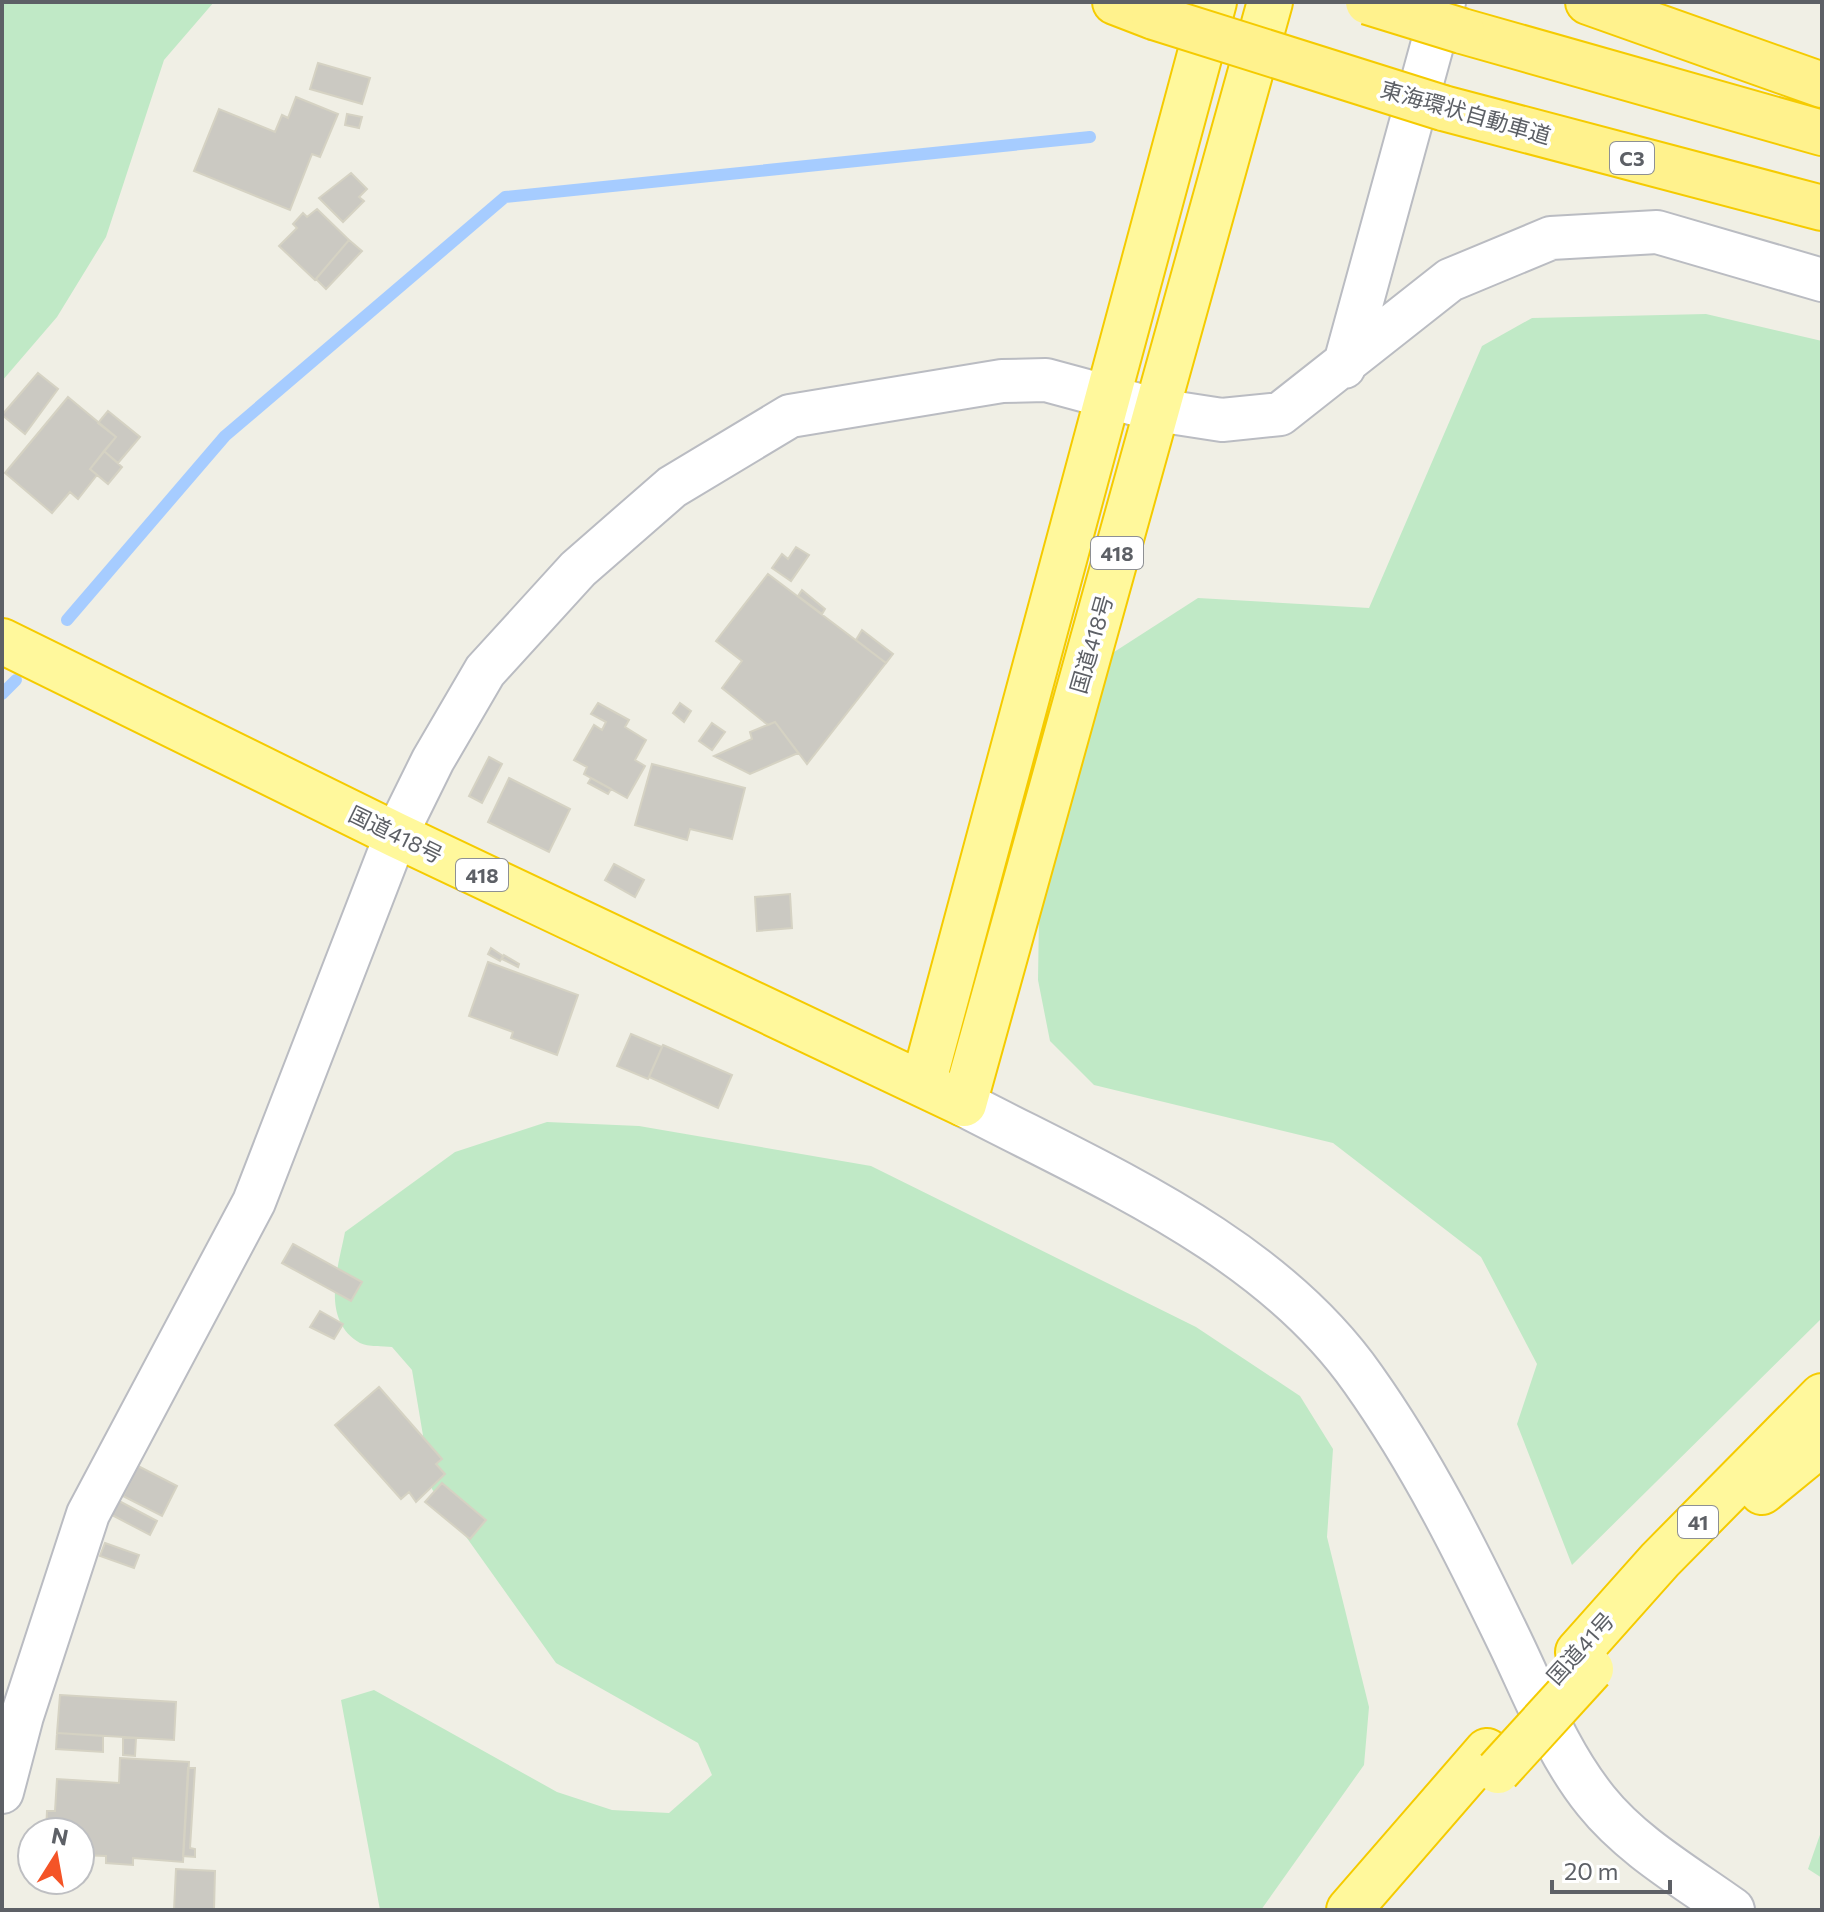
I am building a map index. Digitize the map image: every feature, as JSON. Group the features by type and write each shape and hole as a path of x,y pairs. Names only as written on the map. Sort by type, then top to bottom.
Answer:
{"highway":[{"name":"418","path":"923,1084 1214,2"},
{"name":"国道418号","path":"2,641 396,835 964,1104 1270,2"},
{"path":"1368,2 1453,17 1822,133"},
{"path":"1588,2 1822,85"},
{"name":"東海環状自動車道","path":"1134,9 1443,108 1822,208"},
{"name":"国道41号","path":"1584,1660 1660,1560 1822,1396"},
{"name":"国道41号","path":"1349,1910 1493,1761 1584,1660 1749,1502 1822,1425"},
{"name":"41","path":"1749,1502 1822,1443"},
{"name":"国道41号","path":"1376,1910 1493,1761"}],"street":[{"path":"1344,367 1453,17"},
{"path":"2,1792 22,1716 88,1514 254,1202 396,835 433,760 485,671 578,569 672,487 790,416 1002,381 1046,380 1157,410 1222,420 1280,414 1344,367 1450,280 1551,238 1657,232 1822,280"},
{"path":"964,1104 1103,1176 1210,1239 1294,1301 1362,1377 1445,1508 1564,1756 1597,1803 1645,1848 1732,1910"}],"green space":[{"path":"2,2 214,2 164,60 106,237 57,317 2,381"},
{"path":"1706,314 1822,341 1822,1318 1572,1565 1517,1424 1537,1364 1481,1257 1333,1143 1094,1085 1050,1041 1038,980 1040,852 1083,672 1198,598 1369,608 1482,346 1532,318"},
{"path":"547,1122 639,1126 871,1166 1196,1327 1300,1396 1333,1449 1327,1537 1369,1707 1364,1765 1261,1910 380,1910 341,1700 374,1690 557,1792 612,1810 669,1813 712,1775 698,1743 556,1663 432,1489 412,1370 392,1347 360,1343 340,1321 336,1307 336,1277 345,1232 455,1152"},
{"path":"1822,1829 1822,1878 1808,1869"}],"building":[{"path":"318,63 370,78 362,104 310,89"},
{"path":"296,97 338,114 320,157 312,154 290,210 194,171 219,109 275,132 282,115 288,118"},
{"path":"347,114 362,117 359,128 345,125"},
{"path":"351,173 367,189 359,197 364,201 343,222 319,198"},
{"path":"317,209 349,240 315,280 279,246 297,228 293,224 303,213 307,217"},
{"path":"349,240 362,251 326,289 316,279"},
{"path":"38,373 58,389 25,434 2,415"},
{"path":"68,397 116,437 90,469 97,475 78,499 70,492 52,513 5,473"},
{"path":"108,411 140,437 118,463 104,451 116,437 98,423"},
{"path":"104,451 122,467 108,484 90,469"},
{"path":"796,547 809,555 791,581 772,568 782,554 788,559"},
{"path":"768,574 886,663 807,764 775,722 768,725 722,688 742,661 716,641"},
{"path":"802,590 825,609 822,614 798,596"},
{"path":"862,630 893,654 886,663 856,640"},
{"path":"598,703 629,720 625,727 646,740 635,760 645,766 627,798 584,774 587,767 574,760 594,725 602,730 606,722 591,714"},
{"path":"680,703 691,711 684,722 673,713"},
{"path":"775,722 798,753 750,774 714,756 752,739 750,732"},
{"path":"712,723 725,732 712,750 699,741"},
{"path":"489,757 502,764 482,803 469,796"},
{"path":"652,764 745,788 732,839 690,829 687,840 635,825"},
{"path":"509,778 570,809 549,852 488,822"},
{"path":"591,778 611,789 608,794 588,783"},
{"path":"614,864 644,880 635,897 605,880"},
{"path":"790,894 792,928 757,931 755,897"},
{"path":"491,948 503,956 500,961 488,954"},
{"path":"504,955 519,964 518,967 502,959"},
{"path":"488,962 578,995 557,1055 511,1038 513,1032 469,1016"},
{"path":"631,1034 662,1047 648,1079 617,1066"},
{"path":"663,1045 732,1075 718,1108 649,1077"},
{"path":"293,1244 362,1282 351,1301 282,1263"},
{"path":"320,1311 343,1324 334,1339 310,1327"},
{"path":"379,1387 442,1459 436,1464 445,1474 416,1502 409,1492 401,1499 335,1425"},
{"path":"138,1466 177,1486 162,1516 123,1496"},
{"path":"442,1483 486,1520 470,1539 425,1502"},
{"path":"119,1501 157,1521 150,1535 112,1515"},
{"path":"105,1543 139,1555 134,1568 100,1556"},
{"path":"60,1695 176,1702 174,1740 57,1733"},
{"path":"57,1733 103,1736 103,1752 56,1749"},
{"path":"123,1737 136,1738 135,1756 123,1755"},
{"path":"120,1758 189,1762 183,1862 133,1858 133,1865 106,1863 106,1856 96,1856 96,1816 47,1816 47,1811 55,1811 57,1779 119,1783"},
{"path":"188,1768 195,1768 190,1848 195,1849 195,1857 183,1856"},
{"path":"176,1869 215,1871 214,1910 174,1910"}],"waterway":[{"path":"67,620 225,436 505,197 1090,137"},
{"path":"2,694 16,680"}]}
